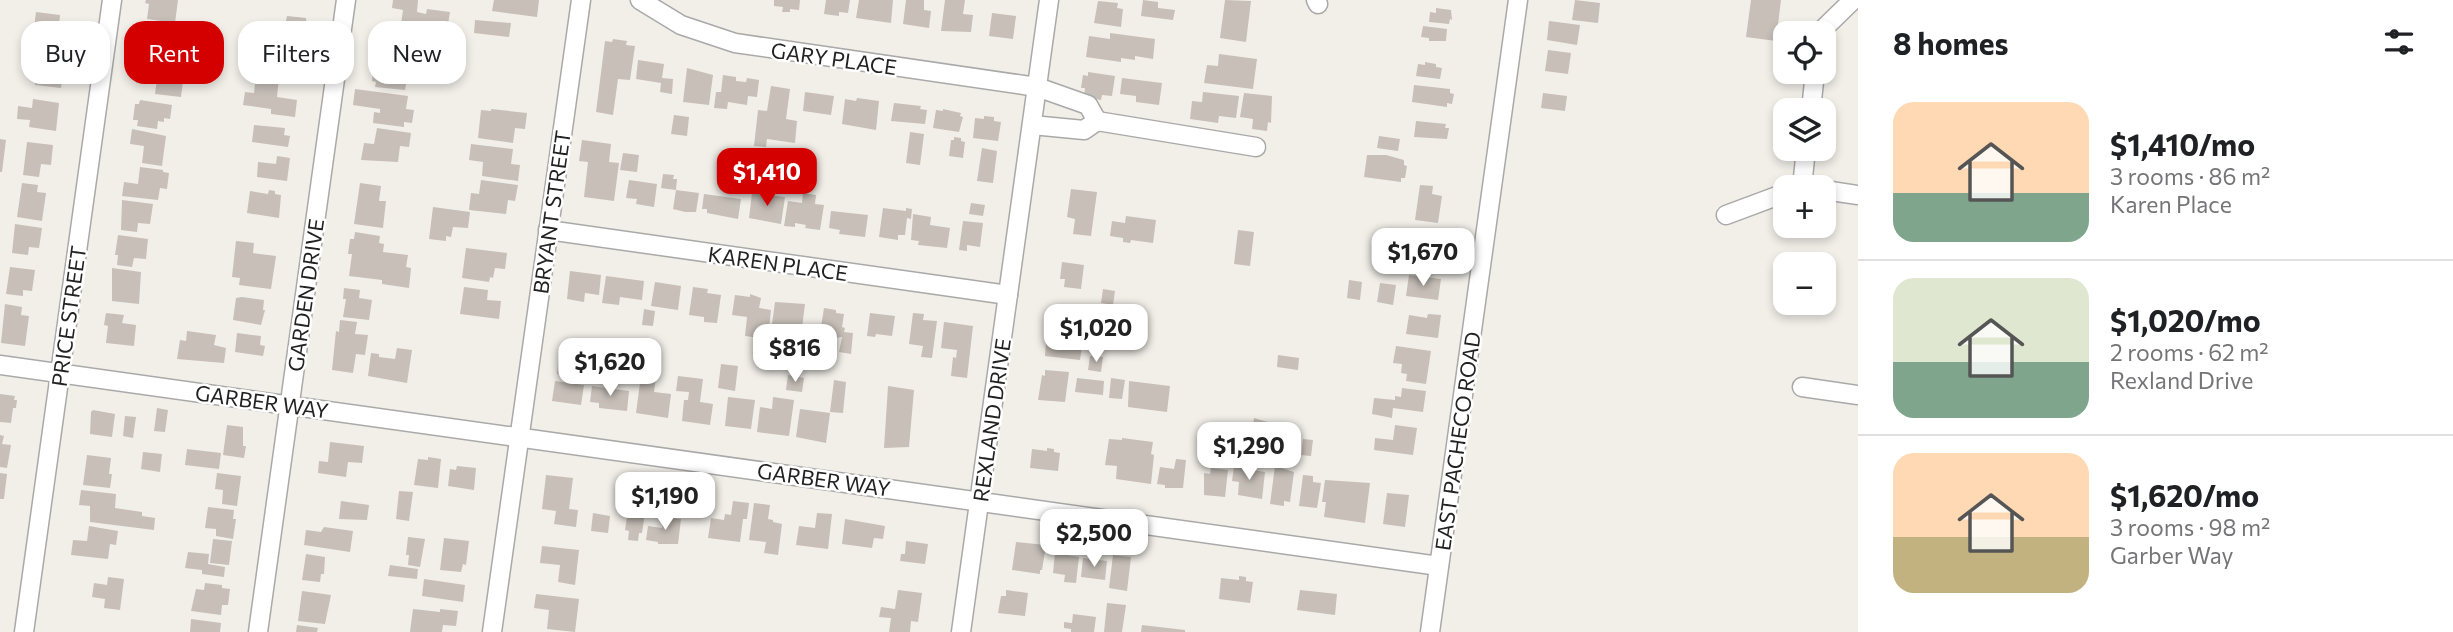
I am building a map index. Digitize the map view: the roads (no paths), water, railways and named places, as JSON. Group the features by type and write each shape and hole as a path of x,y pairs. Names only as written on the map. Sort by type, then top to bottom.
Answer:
{"street":[{"name":"PRICE STREET","path":"24,632 112,0"},
{"name":"GARDEN DRIVE","path":"258,632 346,0"},
{"name":"BRYANT STREET","path":"492,632 581,0"},
{"name":"GARY PLACE","path":"640,0 681,25 735,44 1037,87 1088,105 1097,121"},
{"name":"REXLAND DRIVE","path":"961,632 1049,0"},
{"name":"EAST PACHECO ROAD","path":"1430,632 1518,0"},
{"path":"1831,21 1853,0"},
{"path":"1031,125 1084,130 1097,121 1256,147"},
{"path":"1836,192 1858,195"},
{"path":"1726,215 1773,197"},
{"name":"KAREN PLACE","path":"548,230 1008,295"},
{"name":"GARBER WAY","path":"0,365 1439,566"},
{"path":"1802,387 1858,395"}]}
